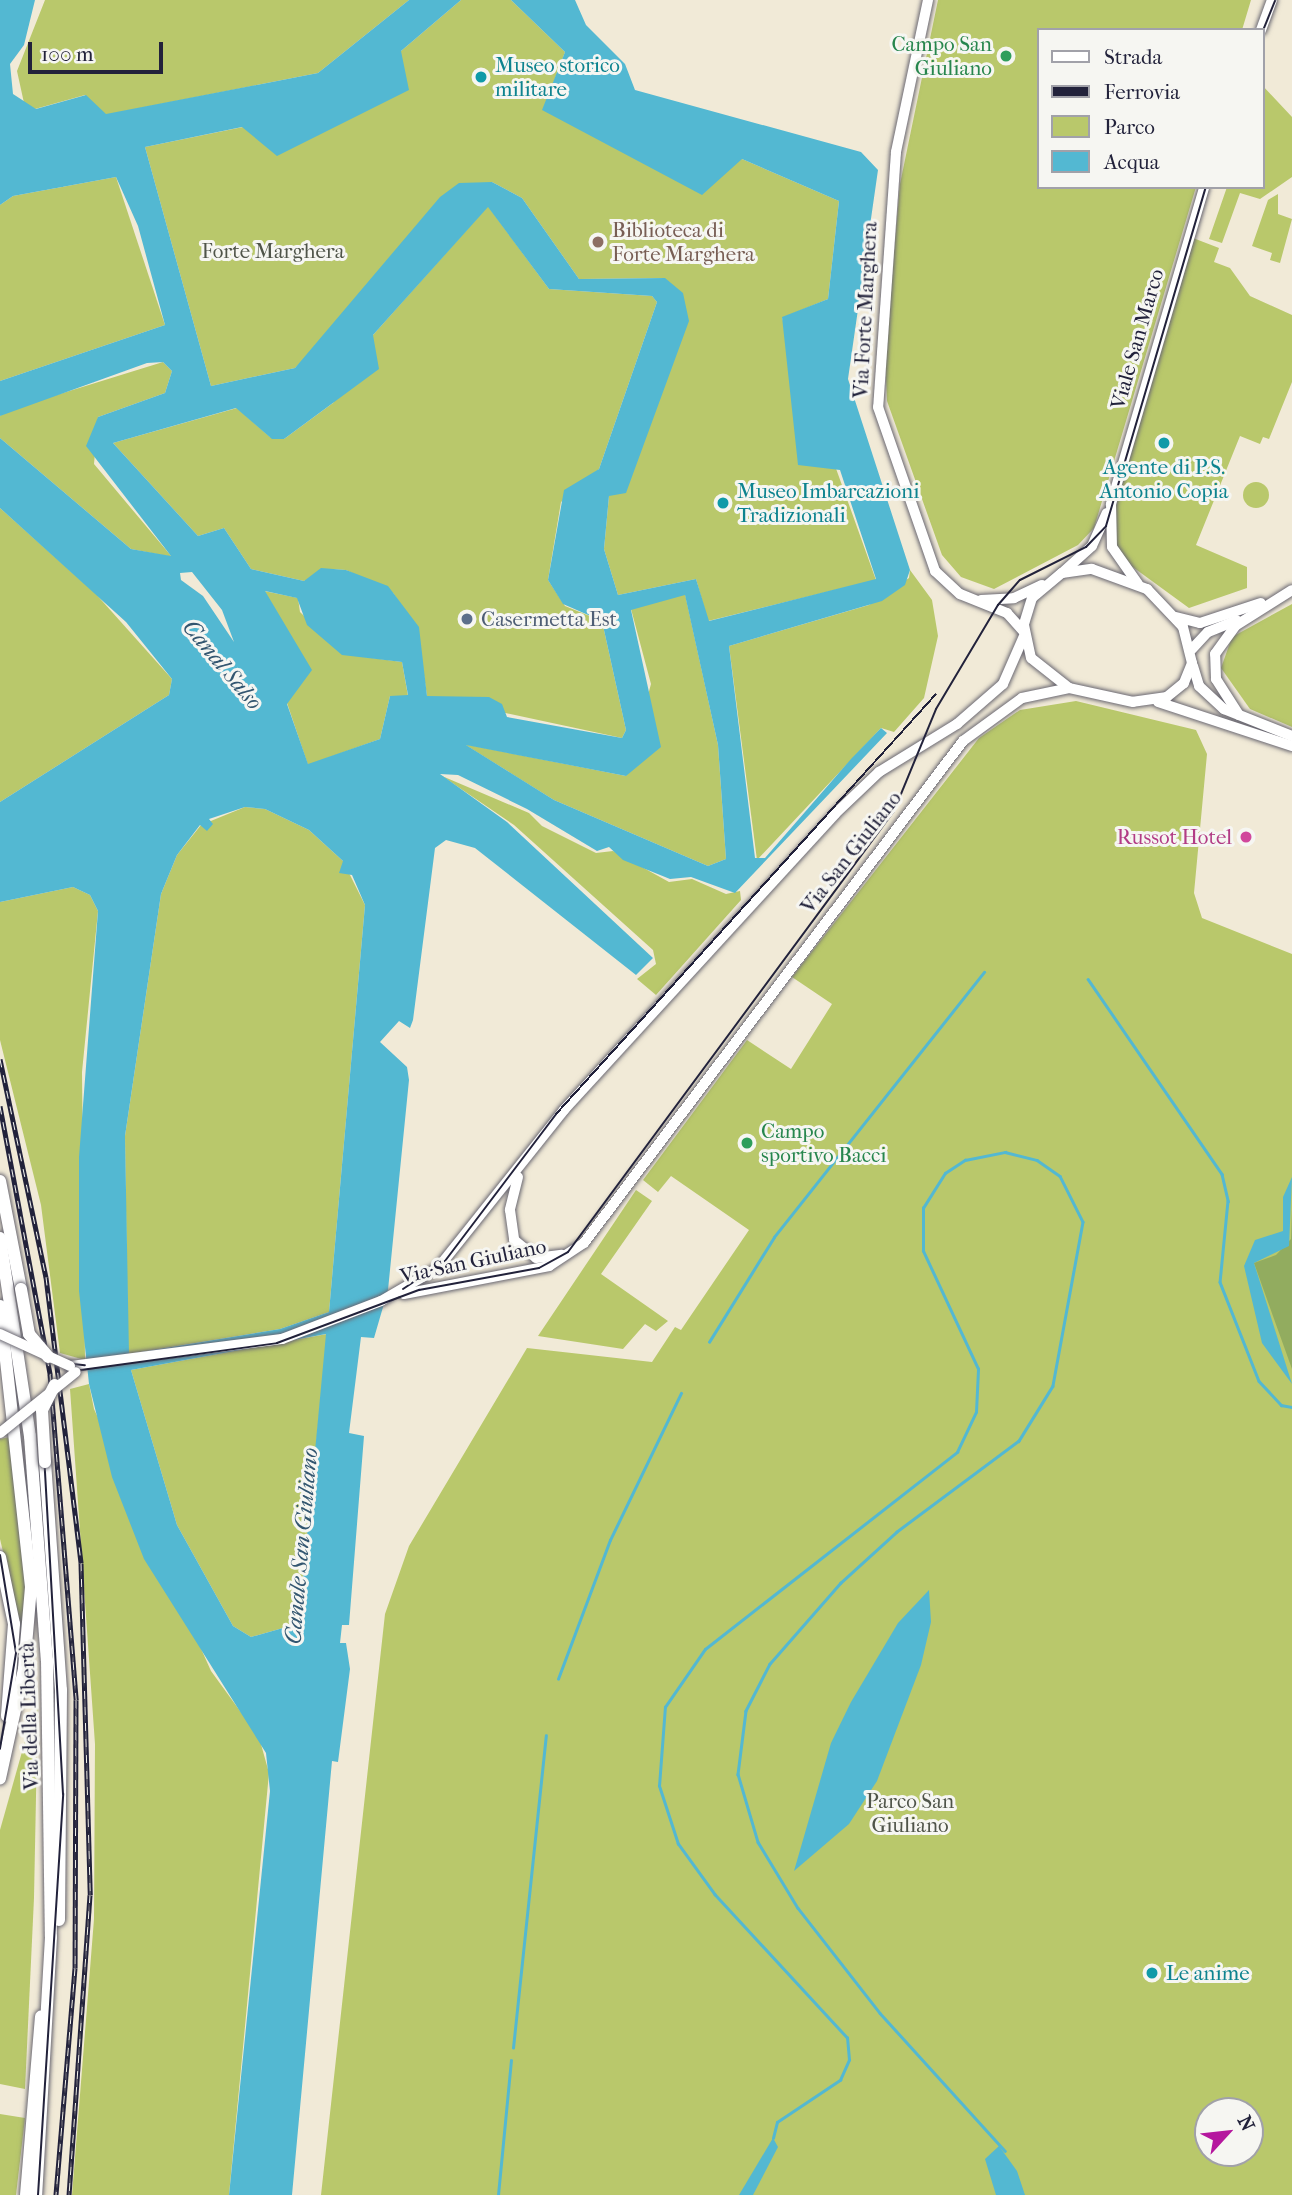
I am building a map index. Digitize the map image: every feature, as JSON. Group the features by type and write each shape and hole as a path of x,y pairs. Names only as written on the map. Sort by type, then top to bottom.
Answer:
{"highway":[{"path":"0,1181 29,1334 48,1357"},
{"name":"Via della Libertà","path":"0,1238 30,1436 49,1712 46,2098 36,2195"},
{"name":"Via della Libertà","path":"0,1306 31,1577 24,1669 0,1778"},
{"path":"46,2098 62,1810 42,1410 55,1385"},
{"path":"0,1557 15,1643 0,1744"},
{"path":"26,2195 46,1944 49,1712"}],"main road":[{"name":"Via Forte Marghera","path":"928,0 896,152 878,407 930,563 945,583 969,598 1007,613 1024,634"},
{"path":"1262,28 1272,0"},
{"name":"Viale San Marco","path":"1062,573 1092,547 1111,504 1203,189"},
{"name":"Viale San Marco","path":"1111,504 1111,542 1138,584"},
{"path":"969,598 1014,598 1062,573 1092,569 1138,584 1176,618 1192,649 1192,663 1206,694 1239,715 1292,736"},
{"path":"1042,585 1026,611 1024,634 1042,672 1069,688 1152,703 1175,704 1292,746"},
{"path":"1239,715 1220,687 1214,662 1227,634 1252,614 1292,590"},
{"path":"1176,618 1200,623 1280,596"},
{"path":"1192,649 1208,632 1252,614"},
{"name":"Via San Giuliano","path":"386,1299 451,1256 587,1084 835,814 879,772 957,724 1003,684 1024,634"},
{"path":"1152,703 1178,689 1192,663"},
{"name":"Via San Giuliano","path":"386,1299 549,1266 577,1249 963,741 1021,698 1069,688"},
{"path":"523,1165 510,1210 517,1245 542,1259 577,1249"},
{"path":"0,1334 48,1357 91,1366 271,1342 386,1299"},
{"path":"0,1433 55,1385 91,1366"}],"green space":[{"path":"45,0 409,0 318,73 105,115 85,95 35,109 24,103 17,71"},
{"name":"Forte Marghera","path":"461,0 511,0 565,52 543,110 742,159 839,201 828,299 782,318 876,580 708,621 696,579 618,595 604,549 609,496 665,278 579,279 522,198 492,182 295,368 211,386 145,147 243,127 401,51"},
{"path":"938,0 1251,0 1243,28 1036,28 1036,189 1195,189 1094,528 1078,545 994,589 961,577 942,555 887,401 885,356 900,184"},
{"path":"1264,87 1292,117 1292,177 1260,199 1240,193 1222,243 1209,239 1226,189 1264,189"},
{"path":"116,177 165,325 0,381 0,205 13,196"},
{"path":"1278,194 1278,214 1292,219 1280,263 1270,260 1272,253 1252,246 1268,200"},
{"path":"488,206 549,289 652,296 657,302 599,469 561,502 548,580 565,606 602,621 626,730 622,738 427,696 417,627 393,593 346,570 331,569 304,581 251,569 224,528 198,536 113,443 237,408 270,437 284,439 333,403 373,335"},
{"path":"1193,238 1219,248 1214,262 1230,268 1250,296 1292,315 1292,382 1269,439 1263,437 1260,444 1240,436 1196,545 1247,567 1247,588 1189,608 1130,565 1115,544 1112,520"},
{"path":"163,362 172,371 165,393 98,417 94,464 172,557 131,549 0,438 0,416 8,410"},
{"path":"1256,482 1265,486 1269,495 1265,504 1256,508 1247,504 1243,495 1247,486"},
{"path":"0,508 95,593 172,679 169,695 0,802"},
{"path":"910,570 932,600 938,636 924,698 894,732 881,728 757,860 729,646 869,605 909,578"},
{"path":"264,591 298,598 300,612 343,654 402,662 408,696 390,696 380,739 308,765 287,703"},
{"path":"685,594 718,745 726,859 708,866 554,800 464,744 626,776 651,684 631,609"},
{"path":"1292,604 1292,727 1250,709 1221,668 1232,637"},
{"name":"Parco San Giuliano","path":"1076,701 1196,730 1207,754 1194,893 1202,918 1292,954 1292,2195 321,2195 385,1614 409,1546 527,1348 652,1362 675,1327 681,1330 749,1230 671,1176 658,1192 643,1180 747,1040 791,1069 832,1004 792,977 979,738 1020,710"},
{"path":"442,776 529,813 542,826 596,853 613,851 669,882 692,879 726,894 740,891 741,900 656,995 637,979 656,964 653,950 514,825"},
{"path":"245,807 265,809 309,830 343,861 365,905 329,1312 280,1329 128,1354 125,1136 161,894 177,855 201,825"},
{"path":"73,887 90,895 98,911 82,1072 85,1360 60,1353 41,1205 0,1040 0,902"},
{"path":"636,1190 652,1201 601,1274 668,1321 656,1331 645,1324 623,1349 538,1336"},
{"path":"1292,1210 1292,1369 1254,1263 1276,1255 1291,1239"},
{"path":"327,1334 301,1600 290,1626 251,1637 233,1626 177,1525 131,1370"},
{"path":"89,1384 94,1409 211,1671 259,1737 269,1773 229,2195 72,2195 94,1919 95,1744 70,1389"},
{"path":"10,1437 26,1580 22,1631 0,1539 0,1439"},
{"path":"38,1695 34,1898 25,2089 0,2084 0,1830"},
{"path":"0,2114 25,2118 16,2195 0,2195"}],"water":[{"name":"Canal Salso","path":"0,0 35,0 24,45 10,64 13,94 36,109 86,95 106,114 318,73 409,0 461,0 401,51 409,90 277,156 242,127 145,147 211,386 295,368 440,197 459,183 492,182 522,198 579,279 665,278 683,293 689,321 626,493 609,496 604,549 618,595 696,579 709,621 876,579 840,470 798,465 782,317 828,299 839,201 742,159 702,195 542,110 565,52 511,0 575,0 586,25 625,64 635,90 861,152 878,170 848,379 910,570 905,585 882,601 729,646 755,858 765,858 881,728 887,733 735,893 691,877 670,879 623,860 609,847 597,851 527,809 458,775 440,774 507,822 653,958 636,975 475,848 446,840 435,848 413,1020 410,1028 399,1021 380,1042 407,1067 409,1080 388,1290 374,1338 361,1337 349,1433 364,1436 349,1625 342,1625 340,1643 346,1643 350,1669 338,1762 332,1761 292,2195 229,2195 270,1791 266,1753 144,1559 112,1477 89,1384 79,1291 79,1157 98,911 90,895 73,887 0,902 0,802 169,695 172,679 126,622 0,508 0,438 131,549 171,556 86,446 98,417 165,393 172,371 163,362 147,363 0,416 0,381 165,325 138,226 116,177 13,196 0,205","holes":["488,207 549,289 652,296 657,302 599,469 564,490 548,580 563,604 602,621 626,730 622,738 507,717 502,704 489,697 427,696 419,627 388,586 346,570 321,568 304,581 251,569 224,528 198,536 113,443 236,408 272,439 284,439 379,369 373,335","192,572 222,610 234,642 203,596 181,580 180,573","265,591 297,598 307,625 342,655 402,662 408,695 390,696 380,739 308,764 287,704 312,670","685,595 718,745 726,859 708,866 554,800 466,745 626,776 661,747 631,610","245,807 265,809 309,830 343,861 339,873 352,875 365,905 329,1312 280,1329 129,1354 125,1136 161,894 177,855 200,825 207,831 213,824 209,819","326,1334 301,1600 290,1626 251,1637 233,1626 177,1525 131,1370"]},
{"path":"1292,1177 1289,1246 1254,1263 1292,1384 1262,1343 1244,1266 1255,1240 1283,1231 1283,1197"},
{"path":"929,1590 931,1622 921,1665 877,1781 849,1824 794,1871 831,1743 851,1702 898,1623"},
{"path":"773,2138 778,2147 753,2195 739,2195"},
{"path":"999,2146 1017,2171 1025,2195 996,2195 985,2159"}],"waterway":[{"path":"709,1342 774,1237 984,972"},
{"path":"1088,979 1222,1174 1228,1201 1220,1282 1259,1381 1281,1405 1292,1407"},
{"path":"773,2138 777,2122 840,2080 849,2060 847,2038 715,1895 678,1844 659,1786 665,1707 705,1649 957,1452 976,1412 978,1369 923,1251 923,1208 945,1173 965,1160 1005,1152 1037,1160 1060,1176 1083,1222 1053,1386 1019,1441 897,1532 841,1583 770,1664 746,1711 738,1774 758,1842 798,1908 880,2013 1005,2151"},
{"path":"558,1679 610,1540 681,1393"},
{"path":"513,2048 546,1736"},
{"path":"498,2195 511,2061"}],"tram line":[{"path":"1264,28 1275,0"},
{"path":"38,2195 63,1794 42,1423 49,1394 81,1370 277,1343 419,1290 539,1268 568,1252 894,811 936,709 998,605 1020,580 1086,547 1106,526 1205,189"},
{"path":"403,1289 445,1261 556,1114 936,694"},
{"path":"0,1335 54,1362 85,1365"},
{"path":"0,1555 16,1653 0,1749"}],"railway":[{"path":"0,1059 46,1277 81,1563 90,1895 69,2195"},
{"path":"0,1106 50,1374 76,1700 75,1968 56,2195"}],"place":[{"name":"Campo San Giuliano","path":"1006,56"},
{"name":"Museo storico militare","path":"481,77"},
{"name":"Biblioteca di Forte Marghera","path":"598,242"},
{"name":"Agente di P.S. Antonio Copia","path":"1164,443"},
{"name":"Museo Imbarcazioni Tradizionali","path":"723,503"},
{"name":"Casermetta Est","path":"467,619"},
{"name":"Russot Hotel","path":"1246,837"},
{"name":"Campo sportivo Bacci","path":"747,1143"},
{"name":"Le anime","path":"1152,1973"}],"water label":[{"name":"Canale San Giuliano","path":"302,1546"}]}
